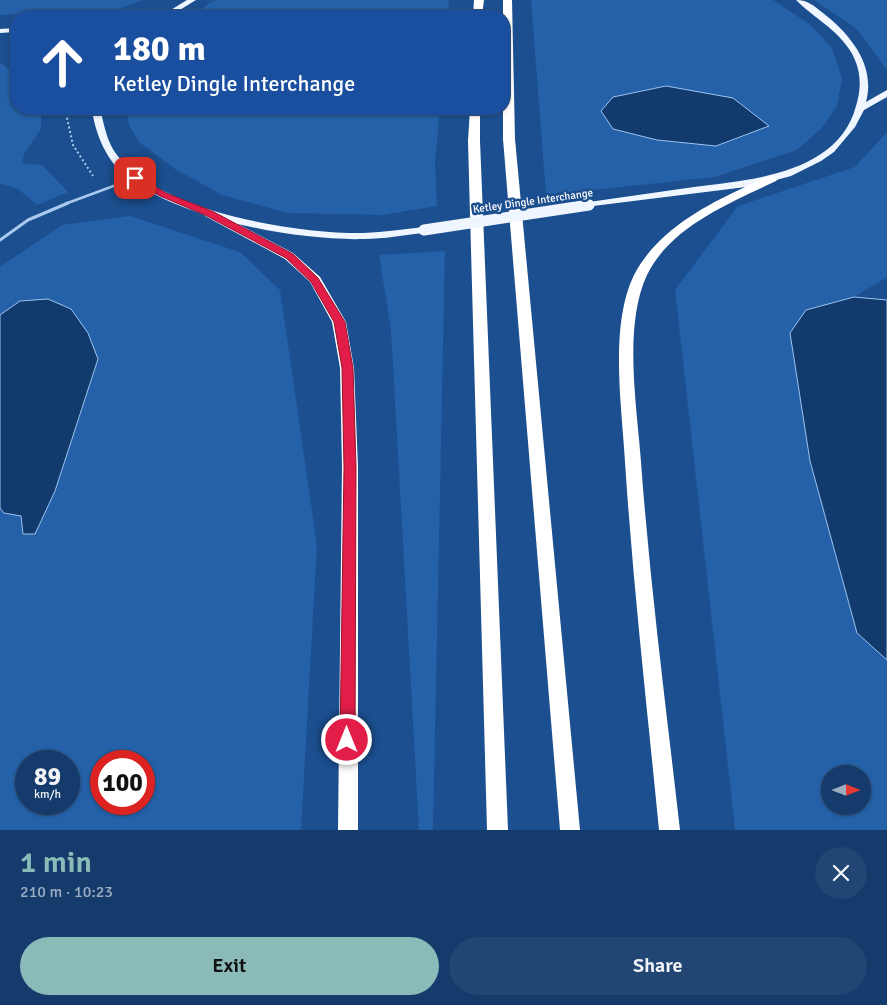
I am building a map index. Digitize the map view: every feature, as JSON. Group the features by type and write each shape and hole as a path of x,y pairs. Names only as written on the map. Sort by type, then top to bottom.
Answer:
{"highway":[{"path":"475,115 484,480 497,830"},
{"path":"509,115 509,139 570,830"},
{"path":"670,830 636,506 627,369 631,298 642,274 669,237 713,206 772,178"},
{"path":"209,213 289,256 315,280 340,322 347,368 350,467 348,830"}],"main road":[{"path":"175,10 192,0"},
{"name":"Ketley Dingle Interchange","path":"97,115 98,124 113,156 135,178 163,194 209,213 278,228 323,233 362,236 424,230 772,178 816,161 843,141 859,118 862,108 865,84 860,62 847,41 828,19 800,0"},
{"path":"862,108 887,93"}],"lane":[{"path":"0,240 28,220 99,190 135,178"}],"path":[{"path":"65,115 66,126 76,152 96,180 99,190"}],"shaded area":[{"path":"0,0 143,0 115,10 10,10 10,15 0,15"},
{"path":"217,0 449,0 448,10 200,10"},
{"path":"531,0 773,0 812,26 832,48 842,78 837,106 822,128 797,150 715,177 546,195"},
{"path":"814,0 887,0 887,70 857,29"},
{"path":"0,63 10,70 10,115 41,115 41,129 25,152 22,163 42,165 68,192 37,205 18,189 0,183"},
{"path":"666,86 733,98 769,126 716,146 657,140 613,129 601,111 613,97"},
{"path":"127,115 439,115 435,162 437,206 382,215 288,213 222,195 175,169 139,142 129,125"},
{"path":"887,132 887,277 854,297 806,310 790,333 810,461 857,633 887,660 887,830 735,830 675,290 738,206 855,167"},
{"path":"130,216 240,252 280,290 317,545 301,830 0,830 0,508 4,513 22,516 35,534 55,491 98,359 88,333 71,309 48,299 20,301 0,315 0,267 62,225"},
{"path":"445,251 433,830 419,830 391,330 379,255"},
{"path":"854,297 887,300 887,660 857,633 810,461 790,333 806,310"},
{"path":"48,299 71,309 88,333 98,359 55,491 35,534 23,534 21,516 4,513 0,508 0,315 20,301"}],"route":[{"path":"135,178 163,194 209,213 289,256 315,280 340,322 347,368 350,467 347,740"}]}
